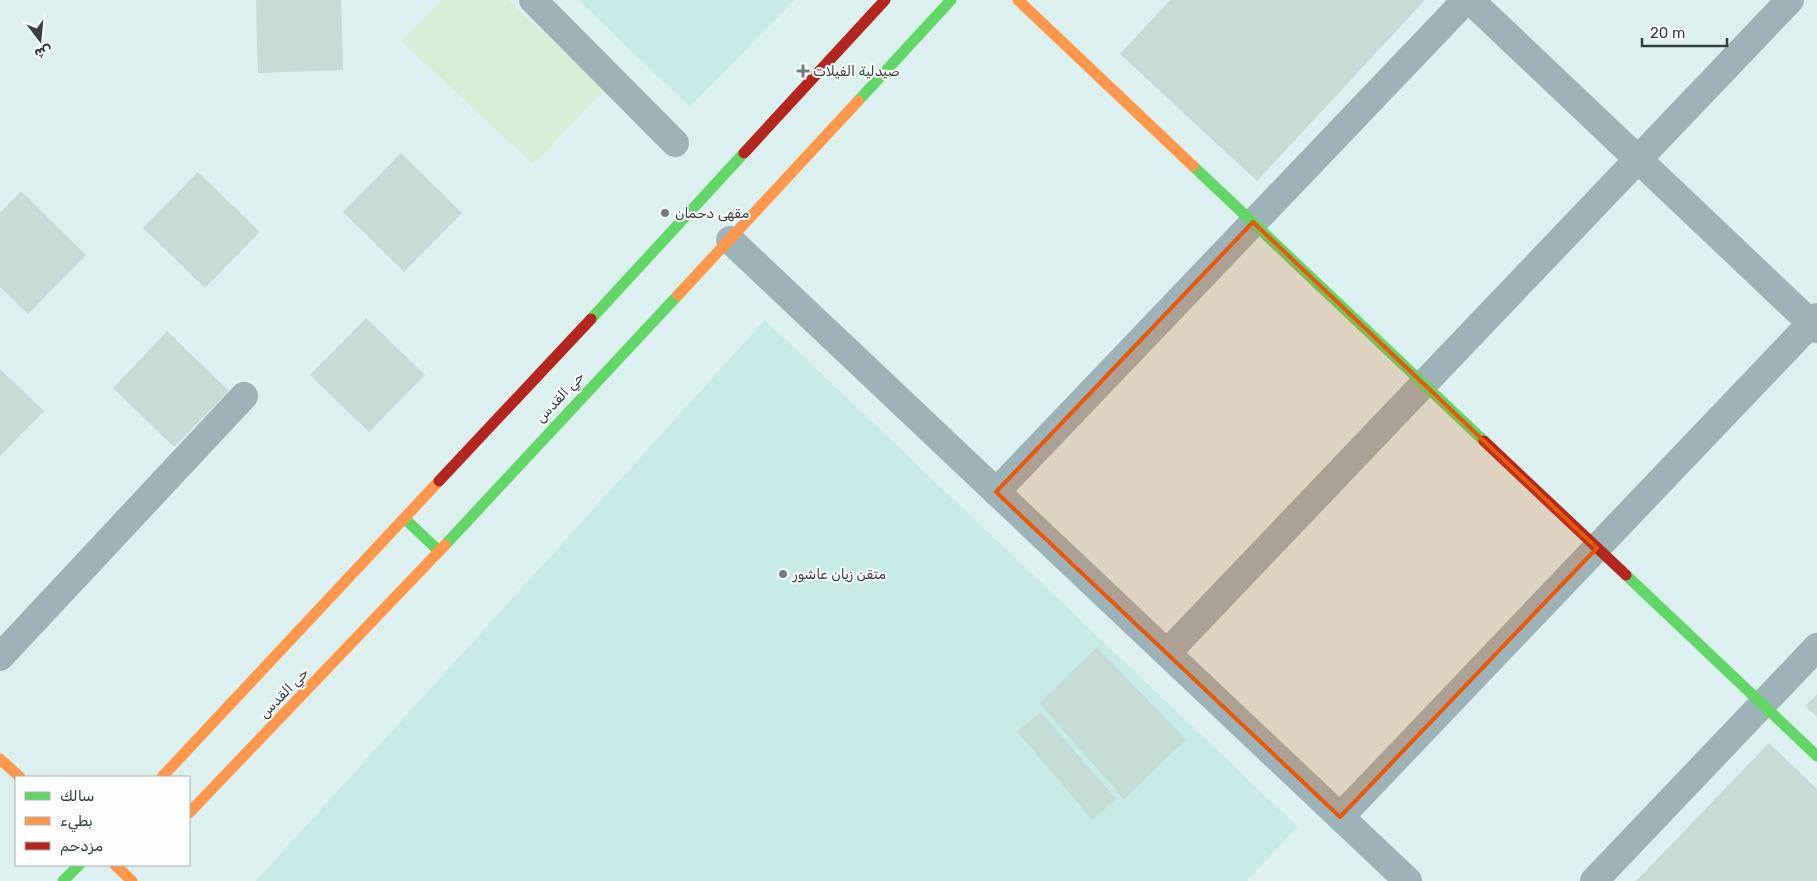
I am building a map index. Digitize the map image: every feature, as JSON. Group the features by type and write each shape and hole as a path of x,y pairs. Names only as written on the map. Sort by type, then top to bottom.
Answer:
{"street":[{"path":"533,0 675,143"},
{"path":"163,776 405,519 885,0"},
{"name":"حي القدس","path":"190,812 439,551 951,0"},
{"path":"1018,0 1817,756"},
{"path":"996,492 1466,0"},
{"path":"1340,817 1815,323 1470,0"},
{"path":"1167,653 1790,0"},
{"path":"730,240 1408,881"},
{"path":"0,657 244,396"},
{"path":"405,519 439,551"},
{"path":"1594,881 1817,647"},
{"path":"0,759 19,776"},
{"path":"63,881 78,866"},
{"path":"116,866 129,877"}],"highlighted area":[{"path":"1253,222 1597,548 1340,817 996,492"}],"shaded area":[{"path":"578,0 794,0 690,107"},
{"name":"متقن زيان عاشور","path":"765,320 1298,827 1246,881 256,881"}],"green space":[{"path":"442,0 508,0 605,90 533,164 401,41"}],"building":[{"path":"256,0 341,0 343,70 258,73"},
{"path":"1170,0 1425,0 1257,181 1120,54"},
{"path":"401,153 462,213 404,272 343,212"},
{"path":"198,172 260,232 205,288 143,228"},
{"path":"21,191 86,255 28,314 0,287 0,213"},
{"path":"366,318 425,375 369,432 310,375"},
{"path":"167,331 229,391 174,447 113,388"},
{"path":"0,369 44,411 0,456"},
{"path":"1097,647 1186,740 1124,799 1039,703"},
{"path":"1817,694 1817,717 1805,706"},
{"path":"1041,712 1116,799 1092,820 1017,731"},
{"path":"1769,743 1817,789 1817,881 1636,881"}],"traffic: fast":[{"path":"858,101 951,0"},
{"path":"591,319 744,153"},
{"path":"1193,166 1484,441"},
{"path":"445,545 678,295"},
{"path":"405,519 439,551"},
{"path":"1626,575 1817,756"},
{"path":"63,881 78,866"}],"traffic: slow":[{"path":"1018,0 1193,166"},
{"path":"678,295 858,101"},
{"path":"163,776 439,481"},
{"path":"190,812 445,545"},
{"path":"0,759 19,776"},
{"path":"116,866 132,881"}],"traffic: jam":[{"path":"744,153 885,0"},
{"path":"439,481 591,319"},
{"path":"1484,441 1626,575"}],"place":[{"name":"صيدلية الفيلات","path":"803,71"},
{"name":"مقهى دحمان","path":"665,213"},
{"name":"متقن زيان عاشور","path":"783,574"}]}
